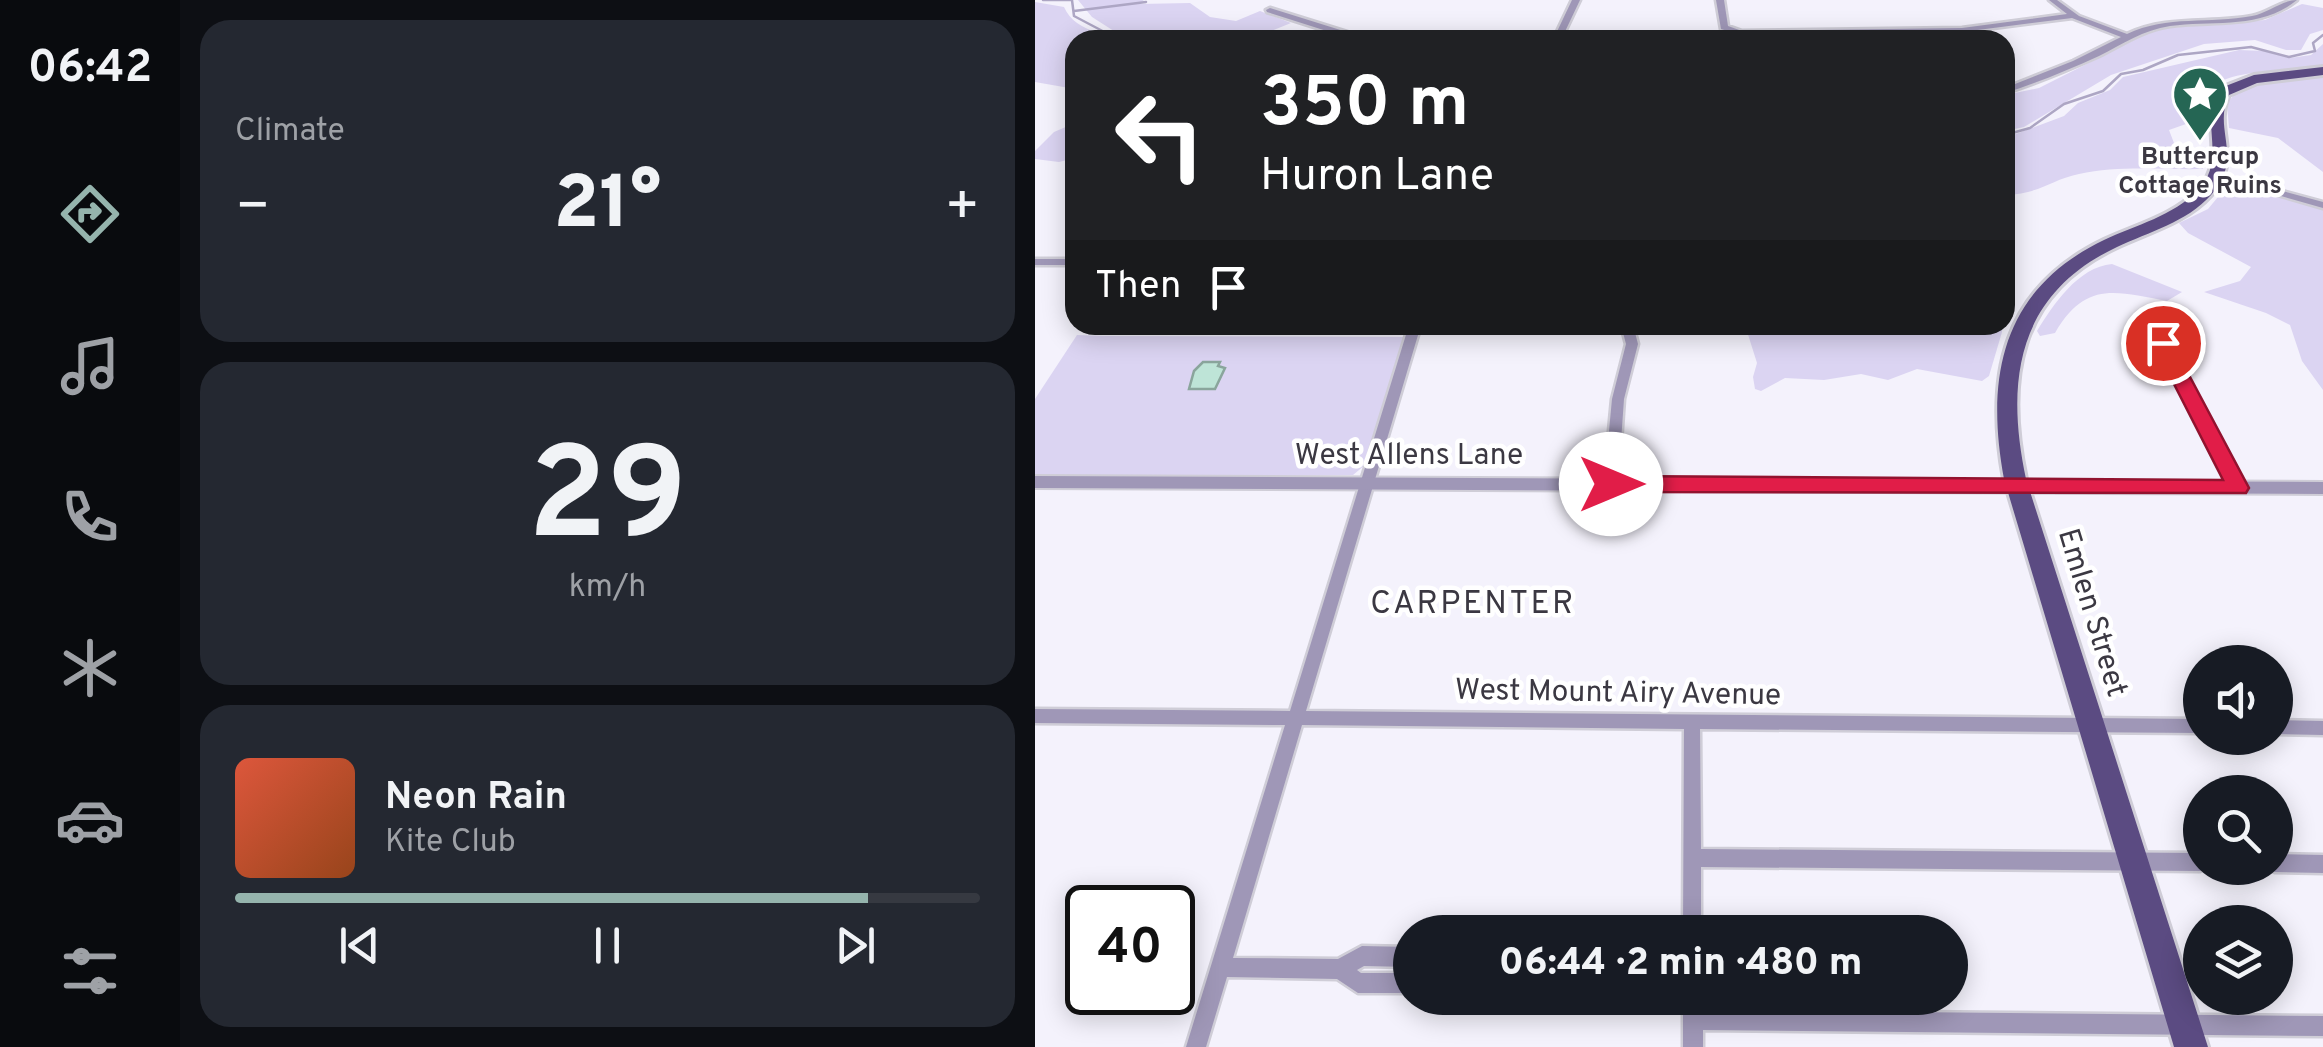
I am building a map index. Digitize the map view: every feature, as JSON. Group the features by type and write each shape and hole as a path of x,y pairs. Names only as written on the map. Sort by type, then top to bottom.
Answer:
{"main road":[{"path":"2218,175 2224,151 2219,99 2230,87 2256,78 2323,71"},
{"name":"Emlen Street","path":"2188,1036 2018,486 2005,436 2003,399 2011,350 2031,310 2053,284 2082,260 2181,210 2207,190 2218,175"}],"street":[{"path":"1562,30 1576,0"},
{"path":"1721,0 1728,30"},
{"path":"2053,0 2071,16 2125,36"},
{"path":"2015,87 2056,72 2125,36 2161,25 2259,16 2293,0"},
{"path":"1270,10 1332,30"},
{"path":"1962,30 2071,16"},
{"path":"2218,175 2323,205"},
{"path":"1035,262 1065,262"},
{"path":"1196,1047 1412,335"},
{"path":"1611,484 1619,399 1633,344 1630,335"},
{"path":"2163,343 2239,488"},
{"name":"West Allens Lane","path":"1035,482 2323,488"},
{"name":"West Mount Airy Avenue","path":"1035,716 2183,726"},
{"path":"1692,722 1693,915"},
{"path":"2293,727 2323,728"},
{"path":"1693,858 2183,862"},
{"path":"2293,863 2323,864"},
{"path":"1220,967 1340,969 1362,956 1393,957"},
{"path":"1340,969 1358,983 1393,984"},
{"path":"1693,1015 1693,1047"},
{"path":"1693,1020 2188,1036 2323,1026"}],"shaded area":[{"path":"1078,0 1190,3 1210,17 1236,21 1260,11 1291,23 1274,30 1112,30 1092,17"},
{"path":"1035,2 1064,7 1077,23 1091,30 1065,30 1065,87 1035,82"},
{"path":"2302,4 2323,8 2323,30 2310,34 2301,50 2286,50 2255,40 2204,44 2111,75 2015,129 2015,93 2039,88 2156,29 2265,20"},
{"path":"2323,44 2323,66 2247,74 2220,82 2212,88 2203,118 2169,130 2174,143 2203,163 2203,169 2094,171 2015,194 2015,134 2064,116 2078,103 2110,90 2123,77 2239,50 2290,58 2311,55"},
{"path":"2323,75 2323,172 2278,138 2229,128 2227,104 2245,88 2271,80"},
{"path":"1065,127 1065,160 1035,159 1035,151 1054,132"},
{"path":"2228,185 2323,209 2323,390 2302,361 2290,325 2204,292 2240,281 2251,267 2188,233 2179,223 2208,209"},
{"path":"2112,264 2182,292 2167,301 2117,293 2091,297 2078,304 2055,333 2040,336 2037,331 2068,289 2088,272"},
{"path":"1077,335 1405,337 1365,465 1353,475 1035,477 1035,399"},
{"path":"1748,335 2001,335 1989,376 1982,381 1917,369 1888,380 1861,374 1824,380 1785,378 1761,391 1755,389 1753,377 1757,363"}],"building":[{"path":"1203,362 1220,362 1218,366 1225,368 1215,389 1189,389 1194,371"}],"waterway":[{"path":"1043,0 1072,0 1074,16 1101,30"},
{"path":"1074,11 1146,2"},
{"path":"2015,132 2030,128 2064,104 2103,91 2121,74 2143,70 2178,55 2251,47 2289,57 2315,51 2313,43 2323,35"}],"place":[{"name":"Buttercup Cottage Ruins","path":"2200,143"}],"district":[{"name":"CARPENTER","path":"1473,605"}],"route":[{"path":"1611,484 2239,488 2163,343"}]}
